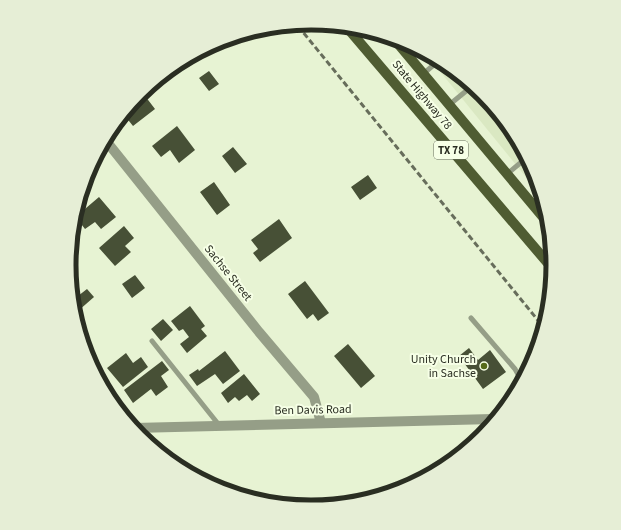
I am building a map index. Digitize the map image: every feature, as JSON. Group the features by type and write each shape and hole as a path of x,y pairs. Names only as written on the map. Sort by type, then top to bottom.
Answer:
{"main road":[{"name":"State Highway 78","path":"353,34 546,261"},
{"name":"State Highway 78","path":"402,49 539,213"}],"street":[{"name":"Sachse Street","path":"109,144 259,332 314,397 321,423"},
{"name":"Ben Davis Road","path":"141,428 488,419"}],"lane":[{"path":"423,74 434,65"},
{"path":"449,105 467,90"},
{"path":"507,174 521,162"},
{"path":"471,318 515,369 518,375"},
{"path":"152,342 220,426"}],"shaded area":[{"path":"436,67 465,88 497,122 514,148 531,183"}],"building":[{"path":"209,71 219,84 209,91 199,78"},
{"path":"146,97 155,109 133,126 127,118"},
{"path":"177,126 195,150 179,163 170,150 161,157 152,146"},
{"path":"233,147 247,164 235,173 222,156"},
{"path":"368,175 377,188 360,200 351,187"},
{"path":"214,182 230,205 217,215 200,192"},
{"path":"99,197 116,217 101,229 95,222 85,229 80,222 82,211"},
{"path":"279,219 292,238 260,262 253,253 258,249 251,240"},
{"path":"124,226 134,238 125,246 131,252 115,266 99,248"},
{"path":"135,275 145,288 132,298 122,284"},
{"path":"305,281 329,313 318,321 313,314 307,319 288,294"},
{"path":"87,289 94,297 80,309 78,296"},
{"path":"190,306 205,326 201,329 207,336 187,353 180,344 189,337 183,329 179,331 171,321"},
{"path":"163,319 173,330 161,341 151,329"},
{"path":"348,344 375,376 361,388 334,356"},
{"name":"Unity Church in Sachse","path":"469,348 478,360 490,350 506,372 483,389 459,356"},
{"path":"225,351 240,371 223,384 215,374 197,386 189,375 198,369 199,371"},
{"path":"126,353 133,363 141,357 148,367 123,387 107,368"},
{"path":"162,361 169,370 161,376 168,387 156,396 151,389 133,403 124,390"},
{"path":"244,374 260,394 252,401 247,395 239,401 235,397 228,403 221,393"}],"railway":[{"path":"302,31 538,321"}],"place":[{"name":"Unity Church in Sachse","path":"484,366"}]}
